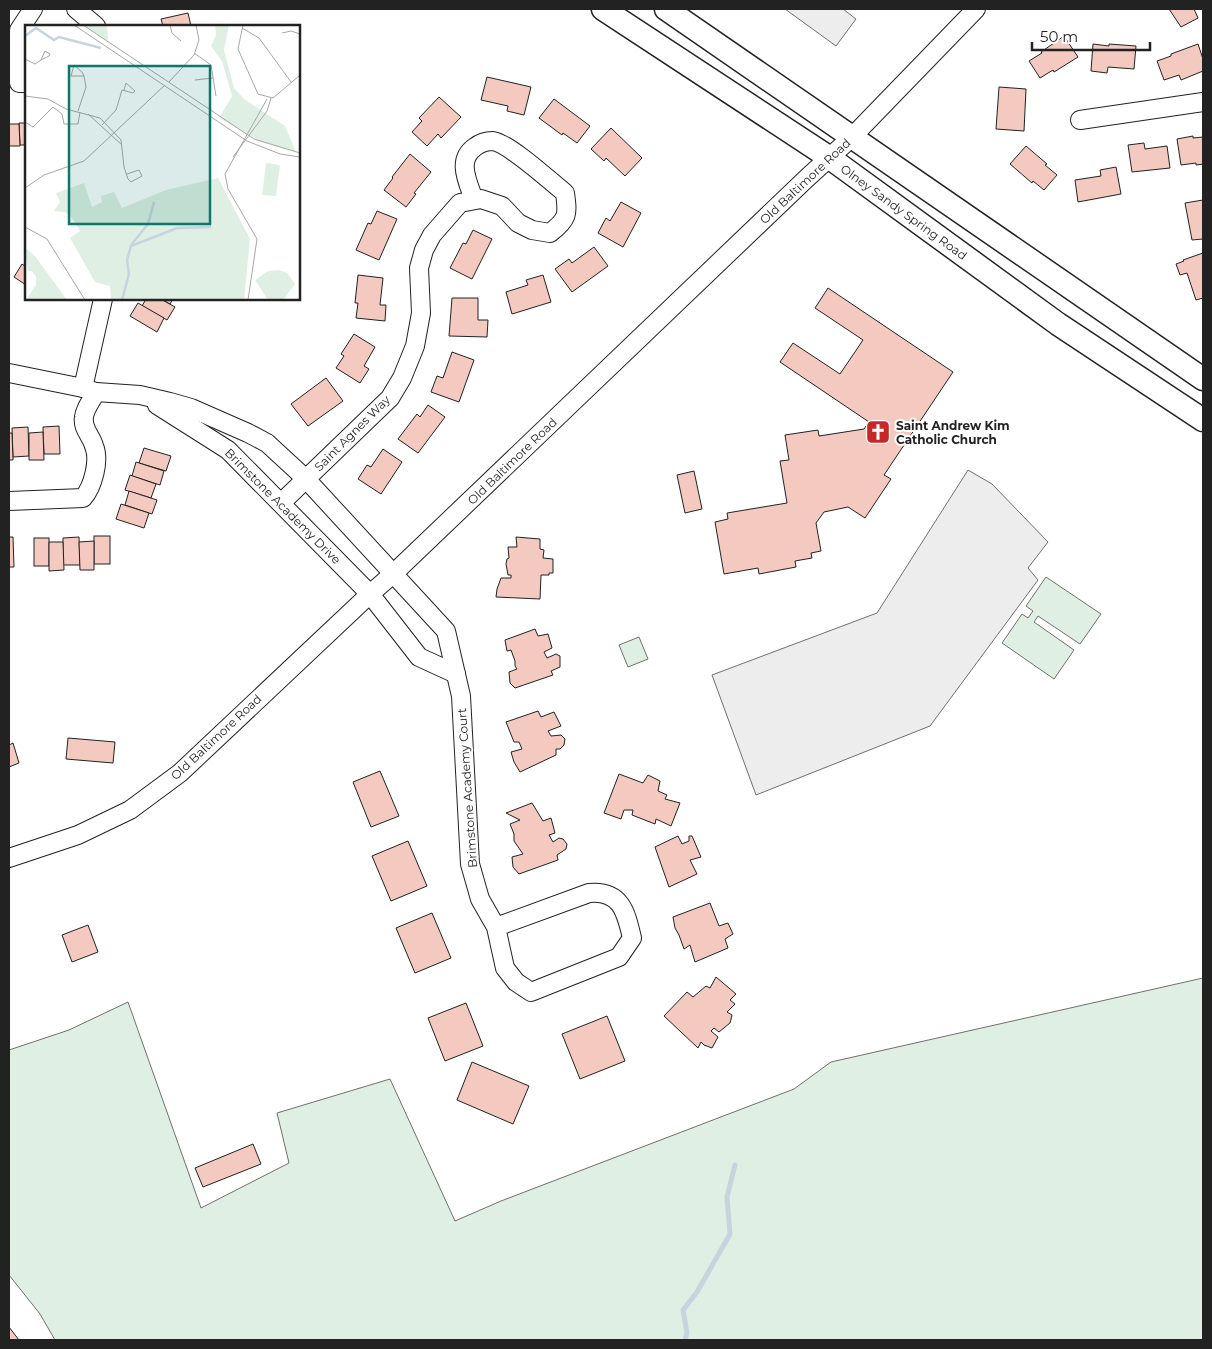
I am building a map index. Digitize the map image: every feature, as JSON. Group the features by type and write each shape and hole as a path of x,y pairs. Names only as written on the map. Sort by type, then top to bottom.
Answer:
{"main road":[{"name":"Olney Sandy Spring Road","path":"603,9 830,158 1058,324 1203,420"},
{"path":"666,9 1203,379"}],"street":[{"path":"25,83 19,83 19,30 33,9"},
{"path":"76,9 95,25"},
{"name":"Old Baltimore Road","path":"9,858 78,834 130,810 180,773 393,574 852,137 976,9"},
{"path":"1080,120 1203,102"},
{"path":"492,141 505,145 565,193 567,210 563,223 550,232 532,230 518,223 502,206 481,199 474,200 464,162 468,152 480,143 492,141"},
{"name":"Saint Agnes Way","path":"281,503 390,398 402,378 414,346 421,313 419,268 424,250 432,235 460,203 474,200"},
{"path":"9,501 83,498 88,493 96,466 96,453 94,444 84,429 84,417 103,300"},
{"name":"Brimstone Academy Drive","path":"9,374 89,390 140,395 170,402 191,408 248,433 267,443 306,479 393,574"},
{"name":"Brimstone Academy Drive","path":"140,395 228,450 370,594"},
{"name":"Brimstone Academy Court","path":"393,574 446,631 461,696 470,864 480,899 496,927 505,968 516,982 531,992 619,957 632,938 628,918 621,906 611,895 603,892 589,893 496,927"},
{"path":"370,594 420,657 456,674"}],"green space":[{"path":"1046,577 1101,614 1080,644 1038,616 1034,622 1074,650 1054,679 1002,643 1022,614 1028,618 1033,611 1026,606"},
{"path":"639,637 648,659 628,667 619,645"},
{"path":"1203,978 1203,1340 55,1340 40,1314 9,1275 9,1050 69,1030 128,1002 201,1208 289,1163 277,1113 390,1079 455,1221 501,1201 794,1089 831,1062"}],"shaded area":[{"path":"785,9 843,9 856,19 836,46"},
{"path":"968,470 992,484 1048,542 1028,568 1038,580 930,726 756,795 712,675 877,613"}],"building":[{"path":"1169,9 1194,9 1198,18 1181,27"},
{"path":"188,13 191,25 163,25 161,19"},
{"path":"1064,36 1078,57 1054,72 1053,70 1040,78 1029,61"},
{"path":"1093,44 1136,46 1134,69 1108,67 1107,73 1091,71"},
{"path":"1198,44 1203,59 1203,71 1181,80 1179,75 1164,80 1157,61"},
{"path":"487,77 531,87 524,115 507,111 508,106 481,100"},
{"path":"999,87 1026,89 1024,131 996,129"},
{"path":"439,97 461,117 441,138 438,134 427,146 412,132 422,121 419,118"},
{"path":"554,99 590,126 577,143 563,133 562,135 539,118"},
{"path":"19,123 25,123 25,145 20,145"},
{"path":"9,124 19,124 20,146 9,146"},
{"path":"611,128 642,158 625,176 606,158 604,161 591,149"},
{"path":"1193,136 1193,138 1203,137 1203,164 1181,165 1177,139"},
{"path":"1144,143 1145,149 1167,146 1170,168 1132,172 1128,145"},
{"path":"1026,146 1057,175 1044,190 1033,181 1032,183 1010,164"},
{"path":"410,154 431,172 414,193 416,194 406,207 384,190"},
{"path":"1116,167 1121,194 1078,202 1075,180 1101,176 1100,170"},
{"path":"1203,200 1203,239 1192,240 1185,203"},
{"path":"621,202 641,213 623,247 598,233 606,218 610,221"},
{"path":"377,211 397,219 379,260 356,250 368,223 371,224"},
{"path":"473,230 492,239 472,279 450,268 463,243 466,244"},
{"path":"594,247 608,266 572,292 555,269 569,259 572,263"},
{"path":"1203,253 1203,298 1196,300 1187,273 1180,275 1176,264"},
{"path":"22,264 25,266 25,284 14,277"},
{"path":"358,275 383,278 380,305 386,305 385,321 356,318 358,303 355,303"},
{"path":"543,275 551,302 512,314 506,292 528,285 526,280"},
{"name":"Saint Andrew Kim Catholic Church","path":"828,288 953,372 884,475 891,479 865,518 848,507 824,512 816,523 821,551 811,553 812,558 795,561 796,567 759,574 758,568 724,574 715,522 728,519 727,513 787,503 780,461 789,460 785,435 818,430 819,436 864,429 869,422 780,362 793,343 840,374 863,340 815,308"},
{"path":"452,298 478,298 478,320 488,320 487,337 449,336"},
{"path":"145,300 163,300 175,307 167,320 142,306"},
{"path":"163,300 172,300 170,304"},
{"path":"138,303 164,318 157,332 130,316"},
{"path":"354,334 375,347 364,366 369,369 360,383 336,368 344,356 341,354"},
{"path":"452,352 474,360 459,402 431,392 437,376 443,378"},
{"path":"326,378 343,401 308,426 291,404"},
{"path":"428,405 445,417 418,453 398,439 417,414 420,417"},
{"path":"59,426 60,454 44,454 43,427"},
{"path":"28,427 29,456 13,457 12,428"},
{"path":"43,432 44,460 29,460 29,433"},
{"path":"9,433 12,433 13,460 9,460"},
{"path":"144,448 171,456 166,471 139,463"},
{"path":"383,449 402,462 381,494 358,479 367,465 371,467"},
{"path":"136,462 164,471 160,485 132,476"},
{"path":"694,471 702,509 685,513 677,475"},
{"path":"130,475 156,484 151,498 125,490"},
{"path":"129,491 157,500 152,514 125,505"},
{"path":"121,504 149,513 144,528 116,519"},
{"path":"94,536 110,536 110,564 94,564"},
{"path":"9,537 13,537 14,567 9,567"},
{"path":"79,537 80,565 63,565 63,538"},
{"path":"516,537 540,539 540,549 544,550 543,558 553,559 553,573 541,575 540,599 496,597 501,578 511,578 511,575 508,575 506,564 509,558 508,547 517,547"},
{"path":"34,538 49,538 49,566 34,566"},
{"path":"94,541 94,570 80,570 79,542"},
{"path":"49,542 63,542 64,570 49,571"},
{"path":"535,629 538,636 548,634 552,648 544,652 547,658 556,654 560,656 560,667 551,671 553,675 515,688 510,683 509,672 517,669 511,650 507,651 505,640"},
{"path":"538,711 541,717 554,712 561,726 548,731 551,736 561,735 565,739 564,745 560,749 556,749 556,755 520,772 511,752 522,749 519,742 514,742 506,722"},
{"path":"68,738 115,742 113,763 66,759"},
{"path":"13,743 19,763 9,767 9,745"},
{"path":"380,771 399,816 371,827 353,782"},
{"path":"619,774 643,783 648,775 660,781 658,791 667,795 665,799 680,803 671,826 656,819 655,824 632,815 633,810 624,810 621,819 604,813"},
{"path":"532,803 543,821 551,818 555,833 549,835 553,842 559,838 563,839 567,844 566,849 557,855 558,860 519,874 513,867 512,857 523,854 514,841 514,834 510,824 520,820 506,813"},
{"path":"678,836 682,844 689,841 689,836 692,836 701,857 690,860 697,874 669,887 655,847"},
{"path":"408,841 427,886 391,901 372,856"},
{"path":"710,903 719,926 728,923 733,934 725,939 728,948 695,962 690,945 684,949 675,928 673,917"},
{"path":"432,913 451,958 415,973 396,928"},
{"path":"88,925 98,952 72,962 62,935"},
{"path":"716,977 736,994 730,1000 735,1004 727,1012 732,1015 730,1023 719,1032 714,1028 711,1031 718,1037 712,1048 701,1042 698,1048 664,1016 687,992 693,997 706,986 710,988"},
{"path":"466,1003 483,1046 445,1061 428,1018"},
{"path":"607,1016 625,1061 580,1079 562,1034"},
{"path":"472,1062 529,1086 513,1124 457,1100"},
{"path":"253,1144 261,1164 203,1187 195,1168"},
{"path":"9,1327 19,1340 9,1340"}],"waterway":[{"path":"685,1340 687,1333 683,1310 697,1292 730,1234 727,1197 735,1165"}],"place":[{"name":"Saint Andrew Kim Catholic Church","path":"878,432"}]}
